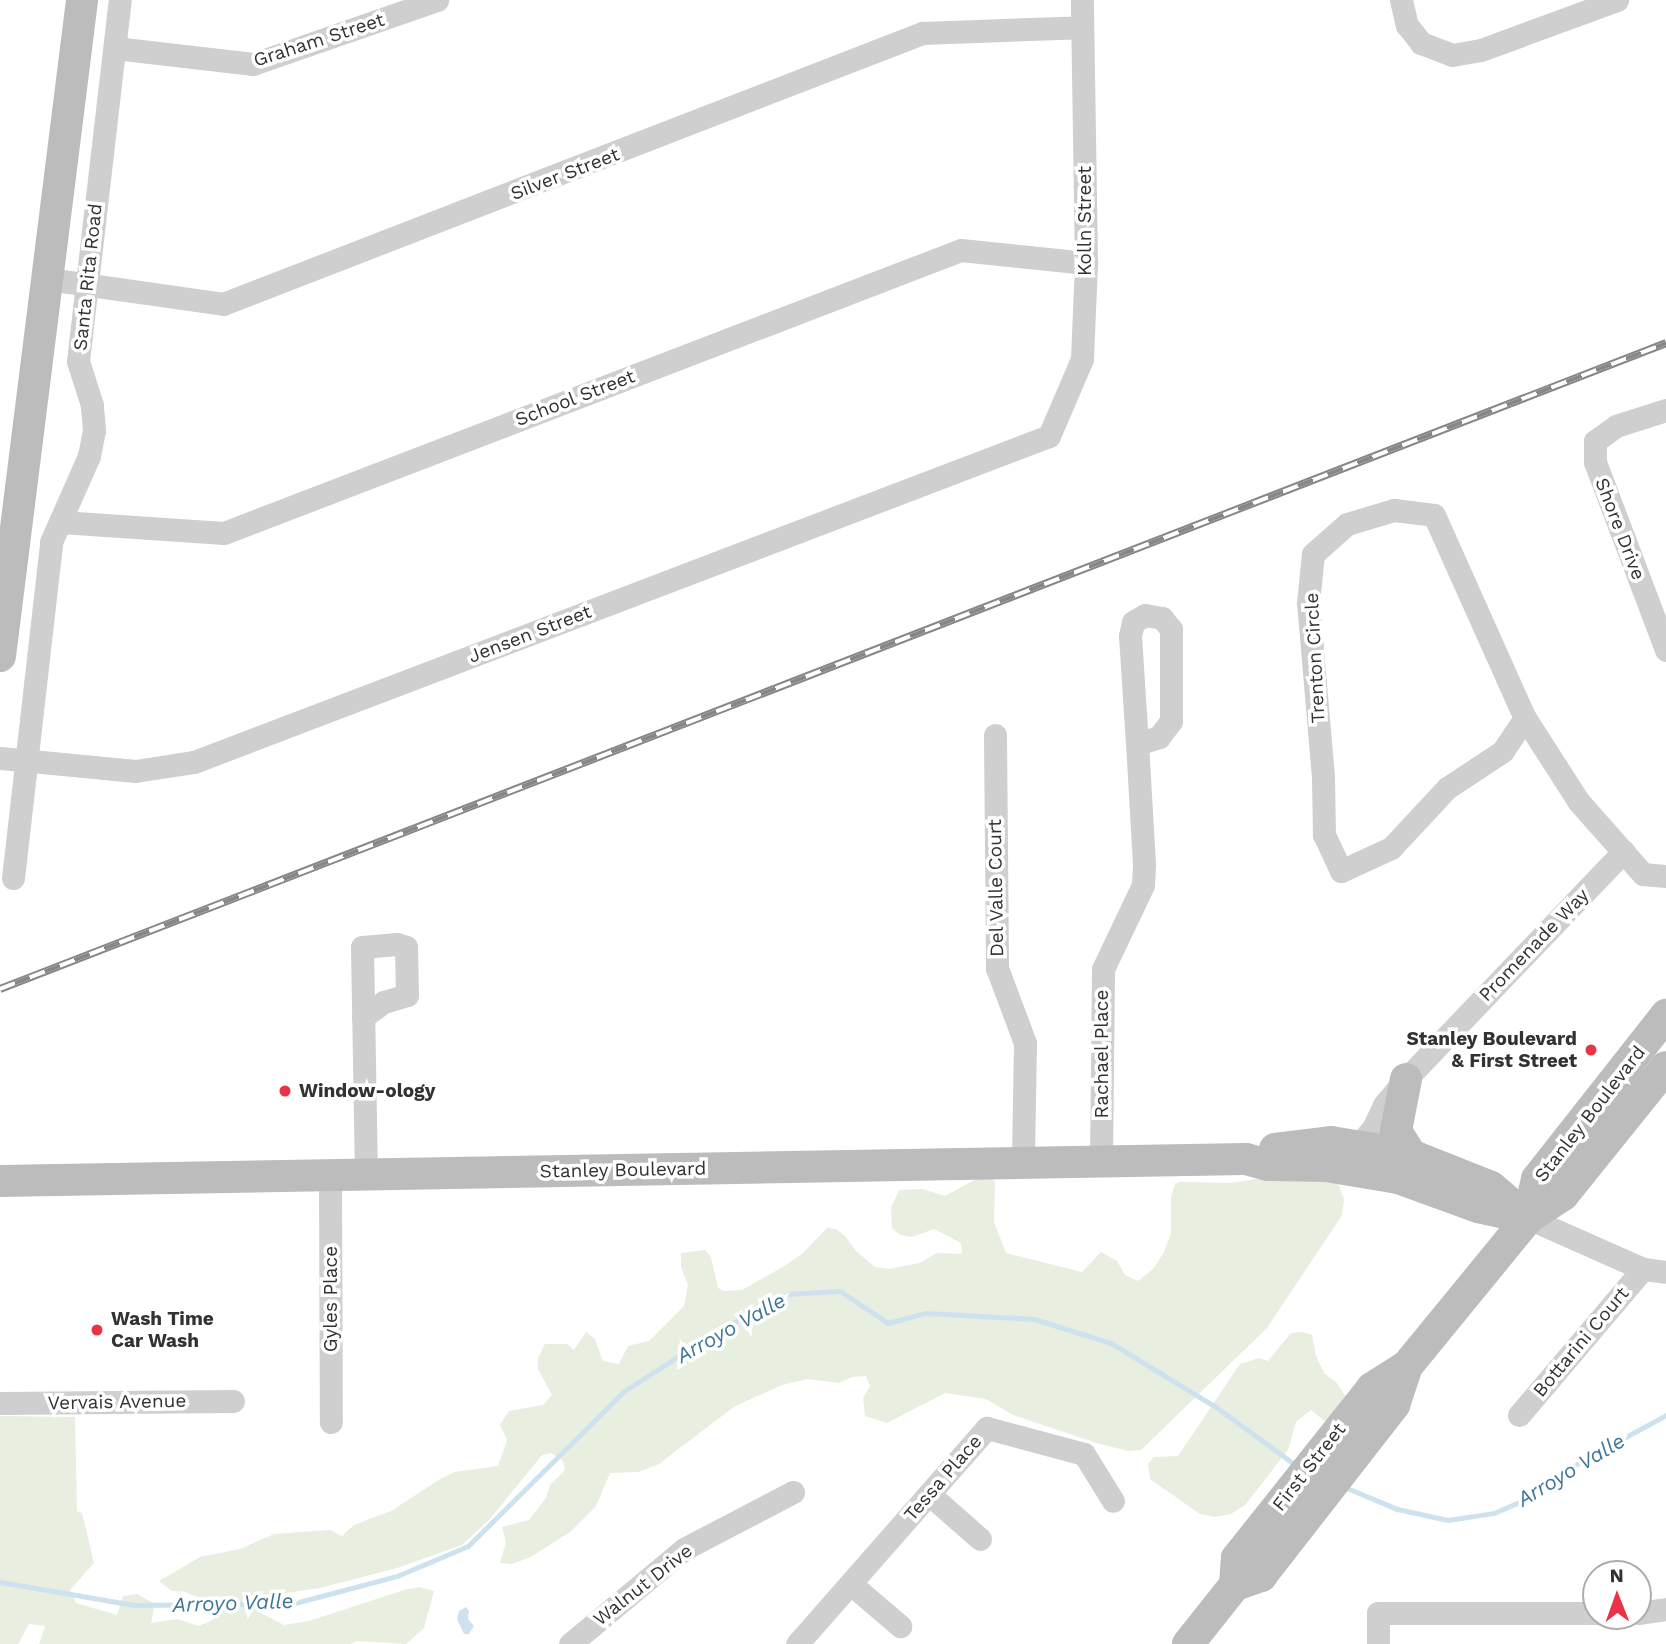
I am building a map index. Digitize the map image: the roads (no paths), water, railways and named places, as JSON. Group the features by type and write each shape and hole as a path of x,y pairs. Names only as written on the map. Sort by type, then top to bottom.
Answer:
{"main road":[{"name":"Santa Rita Road","path":"0,656 82,0"},
{"name":"Stanley Boulevard","path":"1528,1218 1537,1179 1666,1015"},
{"name":"Stanley Boulevard","path":"0,1181 1247,1160 1268,1165 1326,1166 1398,1178 1478,1207 1528,1218 1563,1195 1666,1067"},
{"path":"1406,1079 1396,1131 1411,1155"},
{"name":"Stanley Boulevard","path":"1247,1160 1267,1150 1331,1142 1411,1155 1491,1187 1528,1218"},
{"name":"First Street","path":"1188,1644 1407,1366 1528,1218"}],"street":[{"name":"Santa Rita Road","path":"13,878 51,542 89,456 94,430 92,405 78,361 120,0"},
{"name":"Graham Street","path":"115,48 254,64 437,0"},
{"name":"Kolln Street","path":"1049,436 1082,359 1086,263 1082,0"},
{"path":"1401,0 1407,24 1421,43 1452,55 1481,50 1617,0"},
{"name":"Silver Street","path":"47,279 223,304 922,33 1082,27"},
{"name":"School Street","path":"61,522 224,533 961,250 1086,263"},
{"name":"Shore Drive","path":"1666,410 1616,426 1595,441 1595,462 1666,650"},
{"name":"Jensen Street","path":"0,758 135,771 194,762 1049,436"},
{"name":"Trenton Circle","path":"1525,718 1503,751 1447,788 1391,848 1341,871 1324,835 1323,777 1308,603 1313,554 1347,524 1394,510 1434,515 1525,718 1579,802 1624,851"},
{"name":"Rachael Place","path":"1101,1162 1103,969 1143,886 1144,864 1136,744 1130,636 1133,622 1146,615 1162,618 1171,629 1171,722 1159,737 1136,744"},
{"name":"Del Valle Court","path":"995,735 997,968 1025,1043 1023,1162"},
{"path":"1624,851 1643,874 1666,876"},
{"name":"Promenade Way","path":"1358,1146 1373,1128 1384,1105 1406,1079 1624,851"},
{"path":"363,1017 366,1175"},
{"name":"Gyles Place","path":"330,1175 331,1422"},
{"path":"1528,1218 1643,1269 1666,1272"},
{"name":"Bottarini Court","path":"1519,1415 1643,1269"},
{"name":"Vervais Avenue","path":"0,1403 233,1401"},
{"name":"Tessa Place","path":"797,1644 987,1428 1084,1454 1113,1501"},
{"name":"Walnut Drive","path":"570,1644 684,1549 793,1492"},
{"path":"929,1494 980,1539"},
{"path":"851,1584 901,1626"},
{"path":"1378,1644 1378,1613 1582,1613"}],"water":[{"path":"466,1607 469,1611 468,1619 474,1626 469,1634 464,1634 457,1619 459,1611"}],"waterway":[{"name":"Arroyo Valle","path":"0,1582 134,1605 291,1604 397,1576 468,1546 624,1391 723,1328 788,1294 840,1291 888,1323 926,1313 1034,1319 1111,1343 1216,1407 1298,1467"},
{"name":"Arroyo Valle","path":"1342,1486 1397,1509 1448,1520 1494,1513 1540,1493 1581,1461 1666,1415"}],"railway":[{"path":"0,989 1666,343"}],"place":[{"name":"Stanley Boulevard & First Street","path":"1591,1050"},
{"name":"Window-ology","path":"285,1091"},
{"name":"Wash Time Car Wash","path":"97,1330"}]}
